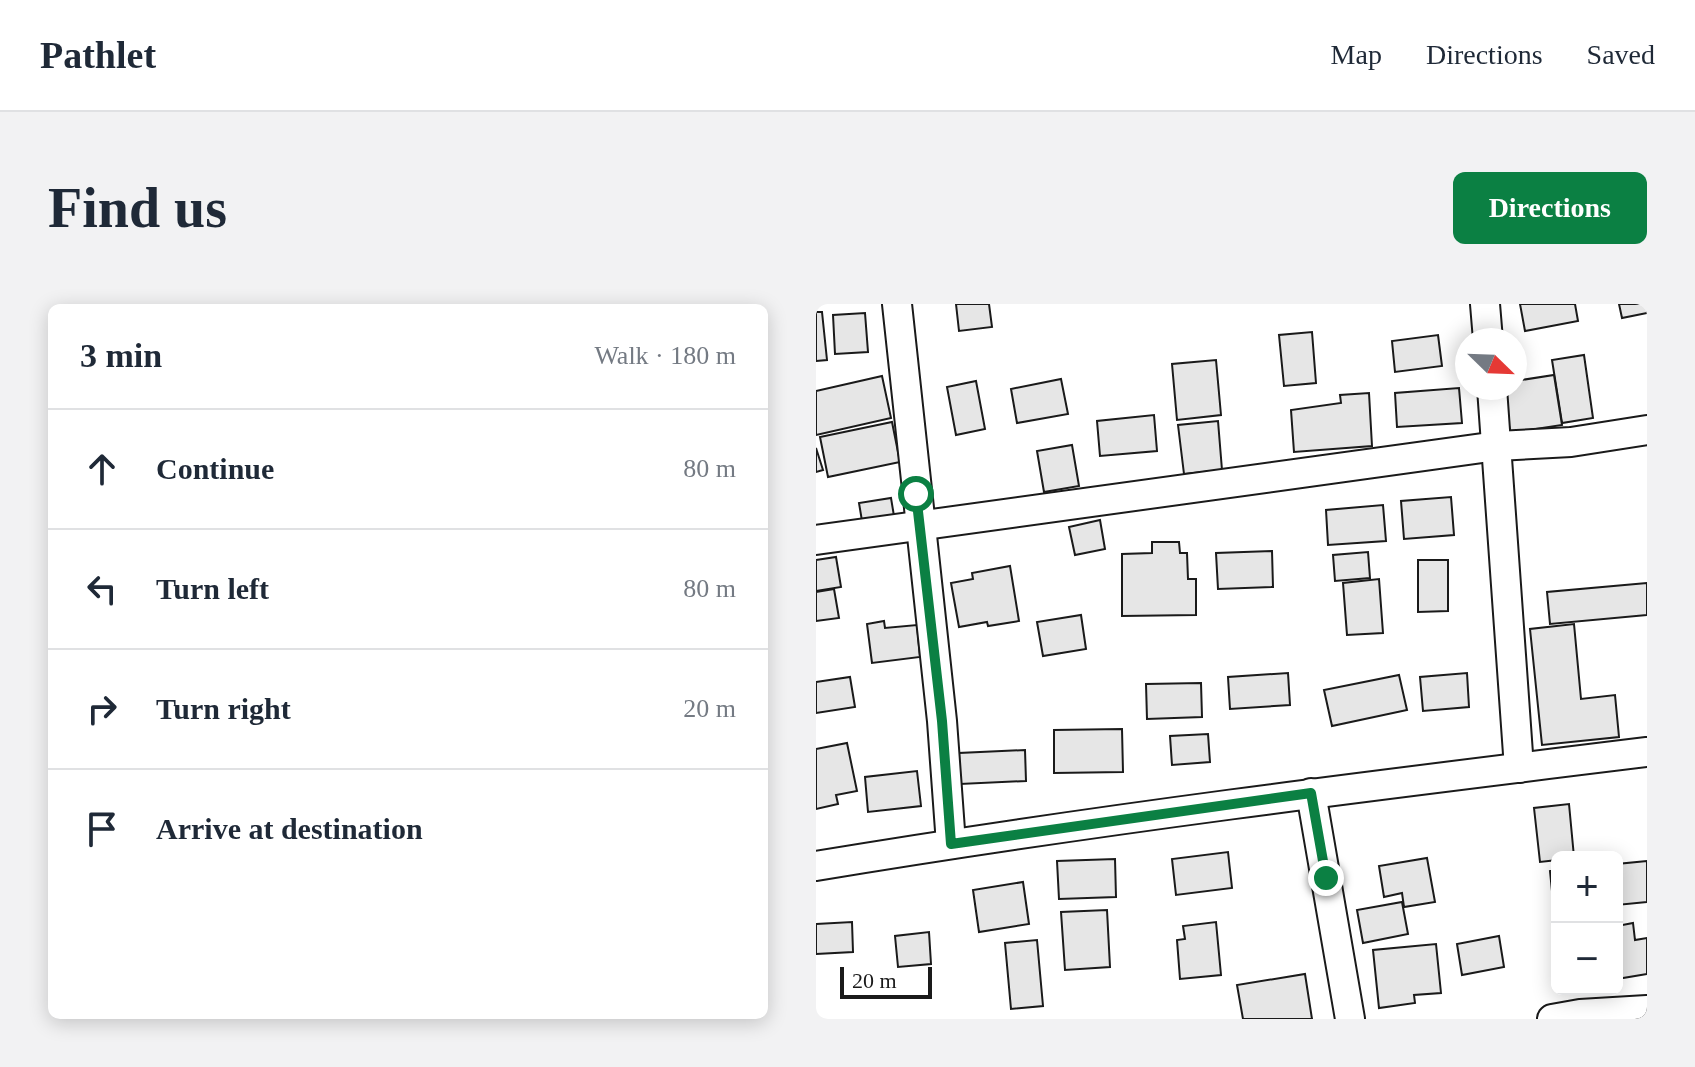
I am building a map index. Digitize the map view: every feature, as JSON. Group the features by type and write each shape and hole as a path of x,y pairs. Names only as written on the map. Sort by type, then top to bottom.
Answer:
{"street":[{"path":"897,304 942,721 951,844"},
{"path":"1485,304 1487,328"},
{"path":"1493,400 1519,768"},
{"path":"816,540 1497,446 1571,442 1647,430"},
{"path":"816,866 1311,793 1647,752"},
{"path":"1311,793 1350,1019"},
{"path":"1552,1019 1647,1010"}],"building":[{"path":"956,304 989,304 992,327 959,331"},
{"path":"1520,304 1575,304 1578,321 1527,331"},
{"path":"1619,304 1647,304 1647,313 1622,318"},
{"path":"816,312 822,312 827,360 816,361"},
{"path":"865,313 868,352 835,354 833,315"},
{"path":"1312,332 1316,383 1284,386 1279,335"},
{"path":"1438,335 1442,366 1395,372 1392,341"},
{"path":"1584,355 1593,418 1562,423 1552,360"},
{"path":"1216,360 1221,415 1177,420 1172,364"},
{"path":"1554,375 1562,425 1510,433 1506,400 1527,400 1527,379"},
{"path":"882,376 891,418 816,435 816,391"},
{"path":"1061,379 1068,414 1017,423 1011,389"},
{"path":"976,381 985,429 956,435 947,387"},
{"path":"1455,388 1455,400 1460,400 1462,423 1397,427 1395,393"},
{"path":"1369,393 1372,446 1294,452 1291,410 1341,403 1340,395"},
{"path":"1154,415 1157,451 1100,456 1097,421"},
{"path":"1218,421 1222,470 1184,474 1178,425"},
{"path":"892,422 900,462 828,477 820,437"},
{"path":"1072,445 1079,486 1044,492 1037,451"},
{"path":"816,448 823,470 816,472"},
{"path":"1451,497 1454,535 1404,539 1401,501"},
{"path":"891,498 894,516 862,521 859,503"},
{"path":"1383,505 1386,541 1328,545 1326,510"},
{"path":"1100,520 1105,549 1075,555 1069,527"},
{"path":"1152,542 1179,542 1180,553 1187,553 1188,579 1196,579 1196,615 1122,616 1122,554 1152,553"},
{"path":"1272,551 1273,587 1218,589 1216,553"},
{"path":"1368,552 1370,578 1335,581 1333,555"},
{"path":"836,557 841,587 816,591 816,560"},
{"path":"1418,560 1448,560 1448,611 1418,612"},
{"path":"1010,566 1019,621 959,627 951,583 973,579 972,573"},
{"path":"1379,579 1383,633 1347,635 1343,583"},
{"path":"1647,583 1647,615 1550,624 1547,592"},
{"path":"834,589 839,618 816,621 816,592"},
{"path":"1081,615 1086,649 1043,656 1037,622"},
{"path":"884,621 885,628 917,625 920,657 872,663 867,624"},
{"path":"1574,624 1581,699 1615,695 1619,737 1542,745 1530,629"},
{"path":"1288,673 1290,705 1230,709 1228,677"},
{"path":"1467,673 1469,707 1423,711 1420,677"},
{"path":"1399,675 1407,710 1332,726 1324,690"},
{"path":"850,677 855,707 816,713 816,682"},
{"path":"1201,683 1202,717 1147,719 1146,684"},
{"path":"1122,729 1123,772 1054,773 1054,730"},
{"path":"1208,734 1210,762 1172,765 1170,736"},
{"path":"847,743 857,791 836,795 838,804 816,809 816,749"},
{"path":"1025,750 1026,781 960,784 959,753"},
{"path":"917,771 921,806 868,812 865,777"},
{"path":"1569,804 1573,851 1551,851 1551,861 1540,862 1534,808"},
{"path":"1228,852 1232,888 1176,895 1172,859"},
{"path":"1427,858 1435,902 1404,907 1402,893 1384,897 1379,866"},
{"path":"1115,859 1116,897 1059,899 1057,861"},
{"path":"1647,861 1647,902 1623,904 1623,863"},
{"path":"1023,882 1029,924 979,932 973,890"},
{"path":"1402,902 1408,934 1363,943 1357,910"},
{"path":"1107,910 1110,967 1065,970 1061,912"},
{"path":"852,922 853,952 816,954 816,924"},
{"path":"1216,922 1221,975 1180,979 1177,940 1185,939 1183,926"},
{"path":"1633,923 1635,940 1647,938 1647,974 1623,978 1623,925"},
{"path":"929,932 931,964 898,967 895,936"},
{"path":"1499,936 1504,967 1462,975 1457,944"},
{"path":"1037,940 1043,1006 1011,1009 1005,943"},
{"path":"1436,944 1441,993 1414,995 1415,1003 1379,1008 1373,950"},
{"path":"1305,974 1312,1019 1243,1019 1237,985"}],"route":[{"path":"916,494 942,721 951,844 1311,793 1326,878"}]}
